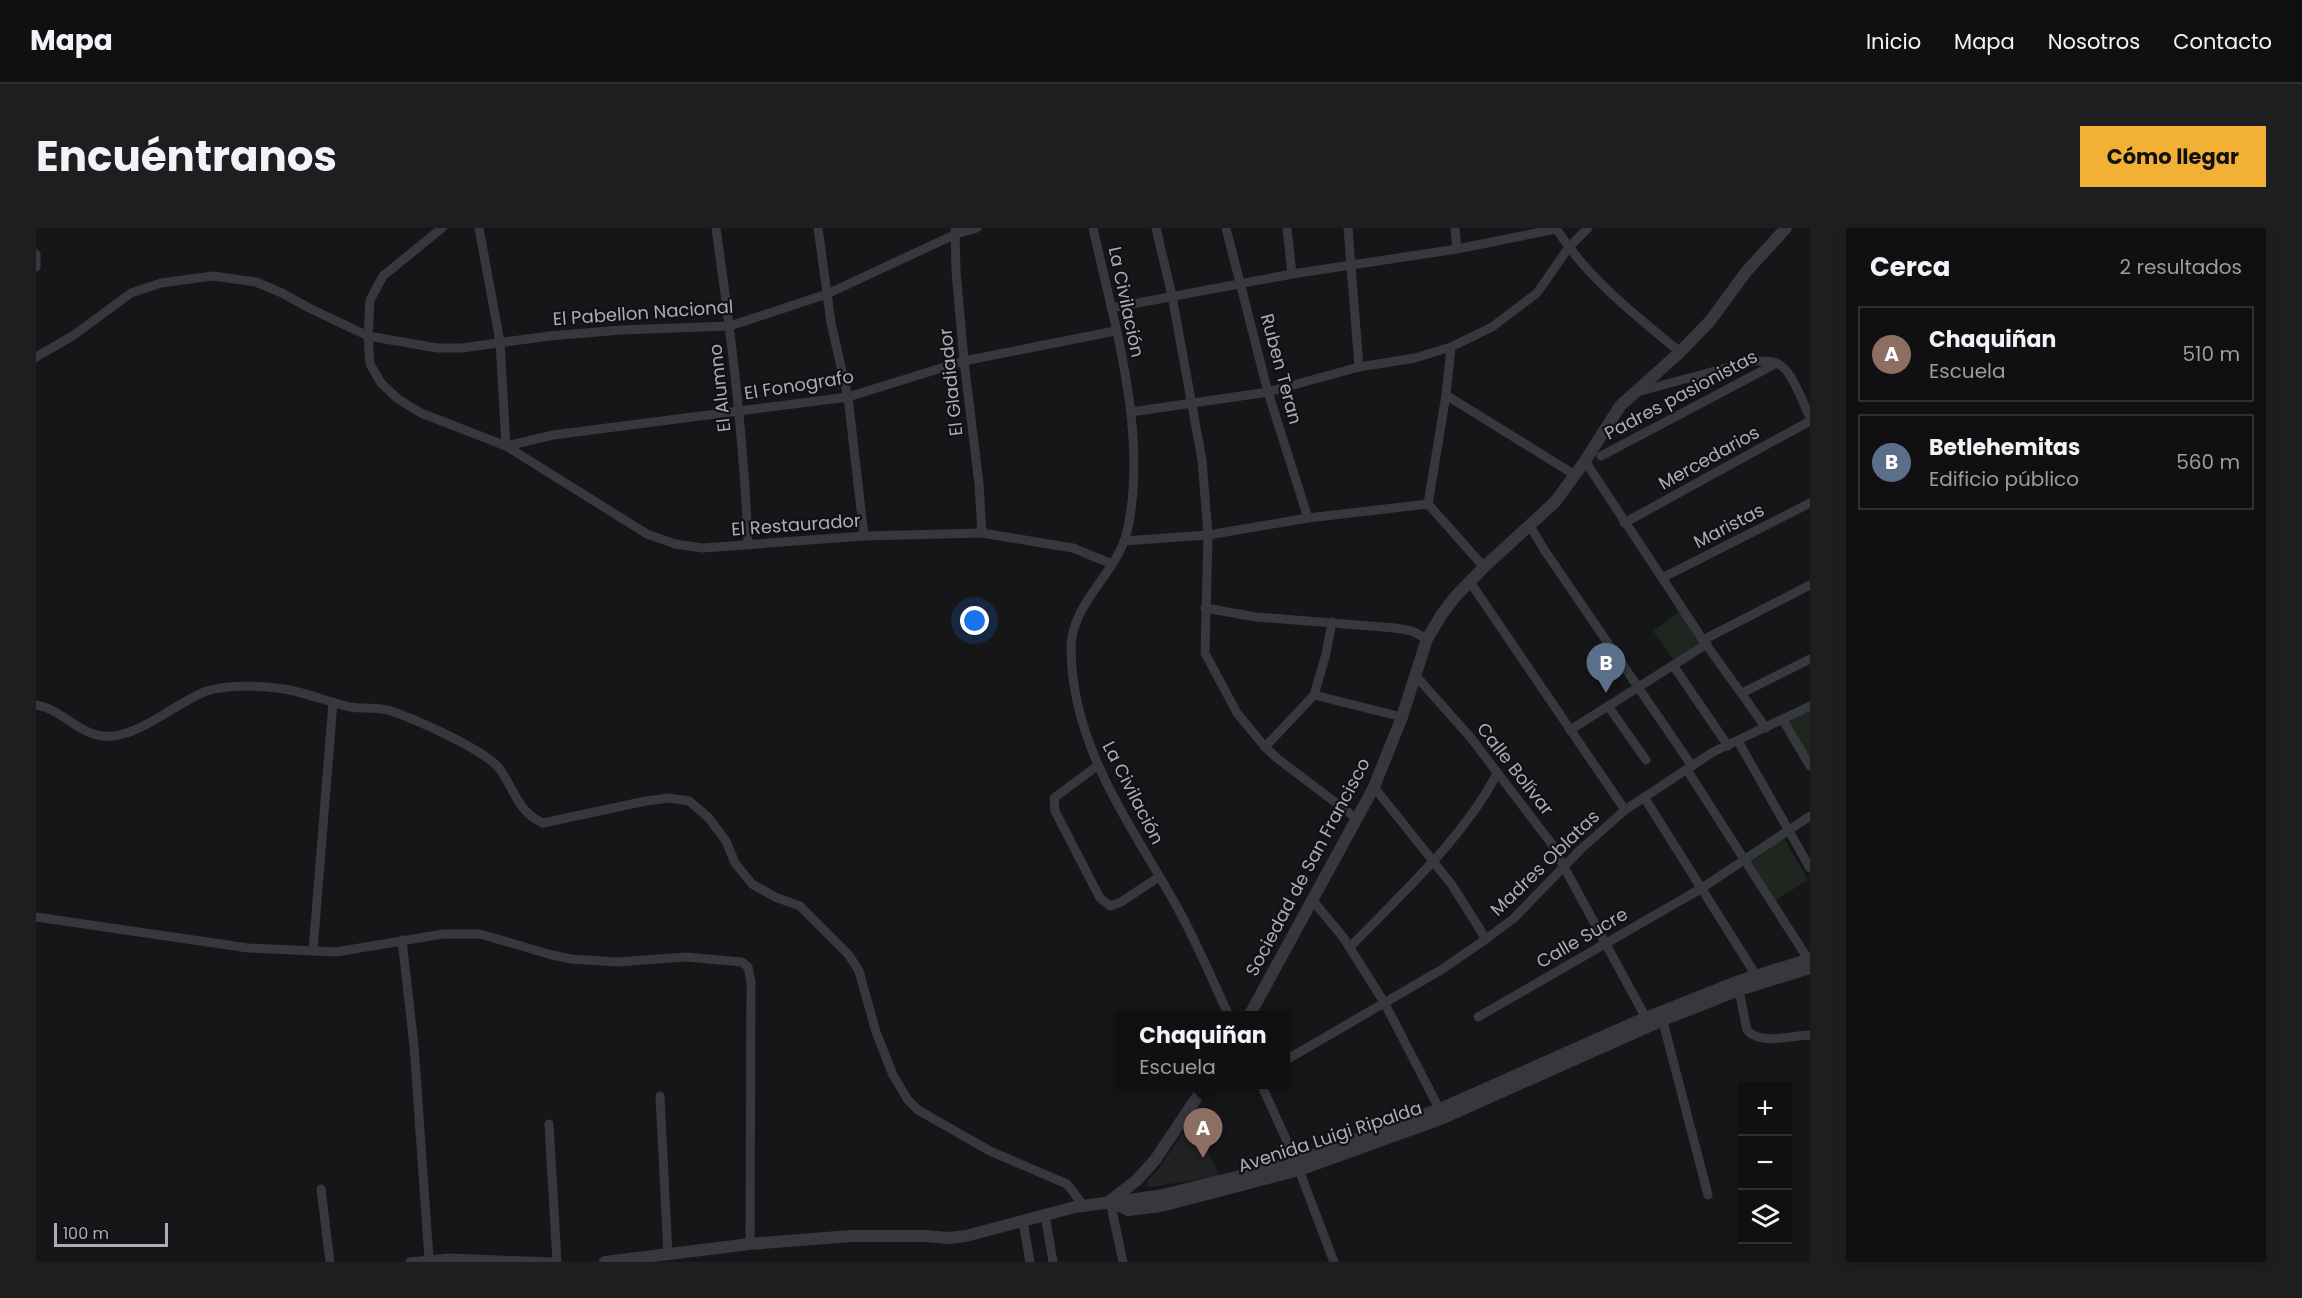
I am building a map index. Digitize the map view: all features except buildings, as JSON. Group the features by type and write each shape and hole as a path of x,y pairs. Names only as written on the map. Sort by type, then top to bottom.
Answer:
{"street":[{"name":"El Restaurador","path":"442,228 383,276 370,300 368,336 370,364 381,383 398,399 421,413 506,446 647,534 675,544 703,548 864,536 982,533 1073,548 1112,564"},
{"path":"479,228 500,342 506,446"},
{"name":"El Alumno","path":"716,228 739,411 746,487 748,545"},
{"path":"818,228 831,323 848,397 864,536"},
{"name":"El Pabellon Nacional","path":"36,357 74,335 131,293 161,283 204,277 233,277 256,282 368,336 437,348 462,348 621,330 730,326 827,294 955,231 977,228"},
{"name":"La Civilación","path":"1093,228 1131,412 1136,467 1124,541 1112,564 1088,597 1075,627 1071,646 1078,708 1097,766 1117,805 1177,907 1227,1011"},
{"path":"1156,228 1172,296 1202,460 1208,535 1205,653 1237,713 1265,747 1356,818"},
{"name":"Ruben Teran","path":"1226,228 1268,392 1308,519"},
{"path":"1287,228 1292,274"},
{"path":"1348,228 1359,367"},
{"path":"1455,228 1456,249"},
{"path":"1110,308 1292,274 1456,249 1556,228 1569,247 1618,300 1680,352"},
{"path":"1131,412 1268,392 1359,367 1395,363 1451,346 1492,327 1537,293 1569,247 1588,228"},
{"name":"Sociedad de San Francisco","path":"1252,1011 1374,787 1402,717 1427,639 1449,604 1484,567 1555,502 1585,461 1620,406 1680,352 1710,321 1746,272 1786,228"},
{"name":"El Gladiador","path":"955,231 964,361 979,484 982,533"},
{"path":"36,254 36,267"},
{"name":"El Fonografo","path":"506,446 554,435 848,397 964,361 1115,331"},
{"path":"1428,504 1446,395 1451,346"},
{"path":"1632,393 1752,361 1778,363 1788,370 1810,419"},
{"name":"Padres pasionistas","path":"1600,456 1778,363"},
{"path":"1446,395 1575,475"},
{"name":"Mercedarios","path":"1624,523 1810,419"},
{"path":"1585,461 1624,523 1766,728"},
{"name":"Maristas","path":"1662,578 1810,503"},
{"path":"1124,541 1208,535 1308,519 1428,504"},
{"path":"1428,504 1484,567"},
{"path":"1530,526 1689,768 1809,962"},
{"path":"1470,582 1625,810"},
{"path":"1570,730 1705,642 1810,585"},
{"path":"1205,608 1256,617 1332,622 1412,631 1427,639"},
{"path":"1265,747 1314,695 1326,654 1332,622"},
{"path":"1742,693 1810,659"},
{"path":"1673,665 1728,746"},
{"name":"Calle Bolívar","path":"1416,676 1471,738 1551,843 1565,865 1646,1018"},
{"path":"36,705 48,707 82,731 94,736 114,736 138,728 208,690 257,687 295,691 350,707 388,711 432,728 469,747 498,768 523,808 533,819 543,823 646,801 669,798 688,801 708,817 726,841 735,863 752,884 775,897 800,906 848,954 859,972 876,1032 893,1075 908,1100 918,1110 990,1151 1067,1184 1084,1206"},
{"path":"1314,695 1402,717"},
{"path":"313,951 333,702"},
{"path":"1608,706 1646,760"},
{"name":"Madres Oblatas","path":"1290,1058 1441,970 1486,939 1513,919 1565,865 1625,810 1644,797 1728,746 1810,706"},
{"path":"1783,720 1810,766"},
{"path":"1738,741 1810,868"},
{"path":"1097,766 1054,798 1055,811 1100,898 1110,906 1121,902 1159,877"},
{"path":"1350,947 1458,834 1497,774"},
{"path":"1374,787 1452,885 1486,939"},
{"path":"1644,797 1759,979"},
{"name":"Calle Sucre","path":"1478,1017 1702,888 1810,816"},
{"path":"1313,901 1350,947 1384,1002 1442,1114"},
{"path":"36,917 248,948 336,952 443,934 480,934 571,959 617,962 686,957 742,962 748,967 751,982 750,1244"},
{"path":"402,940 414,1046 429,1259"},
{"name":"Avenida Luigi Ripalda","path":"605,1262 750,1244 851,1236 948,1238 987,1232 1084,1206 1158,1196 1297,1166 1442,1114 1661,1016 1809,962"},
{"name":"Avenida Luigi Ripalda","path":"1442,1114 1646,1018 1661,1016 1739,990 1759,979"},
{"path":"1739,990 1747,1030 1750,1034 1764,1039 1810,1035"},
{"path":"1661,1016 1708,1195"},
{"path":"1123,1262 1110,1201 1137,1180 1155,1160 1203,1089"},
{"path":"1263,1089 1297,1166 1334,1262"},
{"path":"660,1096 668,1254"},
{"path":"549,1124 557,1262"},
{"path":"321,1189 330,1262"},
{"path":"1045,1215 1053,1262"},
{"path":"1023,1222 1030,1262"},
{"path":"410,1262 429,1259 493,1258 551,1262"}],"shaded area":[{"path":"1683,609 1707,644 1676,663 1653,631"},
{"path":"1810,706 1810,764 1783,720"},
{"path":"1782,835 1808,880 1773,902 1746,859"},
{"path":"1192,1120 1220,1176 1150,1187 1147,1185 1148,1180 1157,1171"}],"place":[{"name":"Betlehemitas","path":"1606,693"},
{"name":"Chaquiñan","path":"1203,1158"}]}
